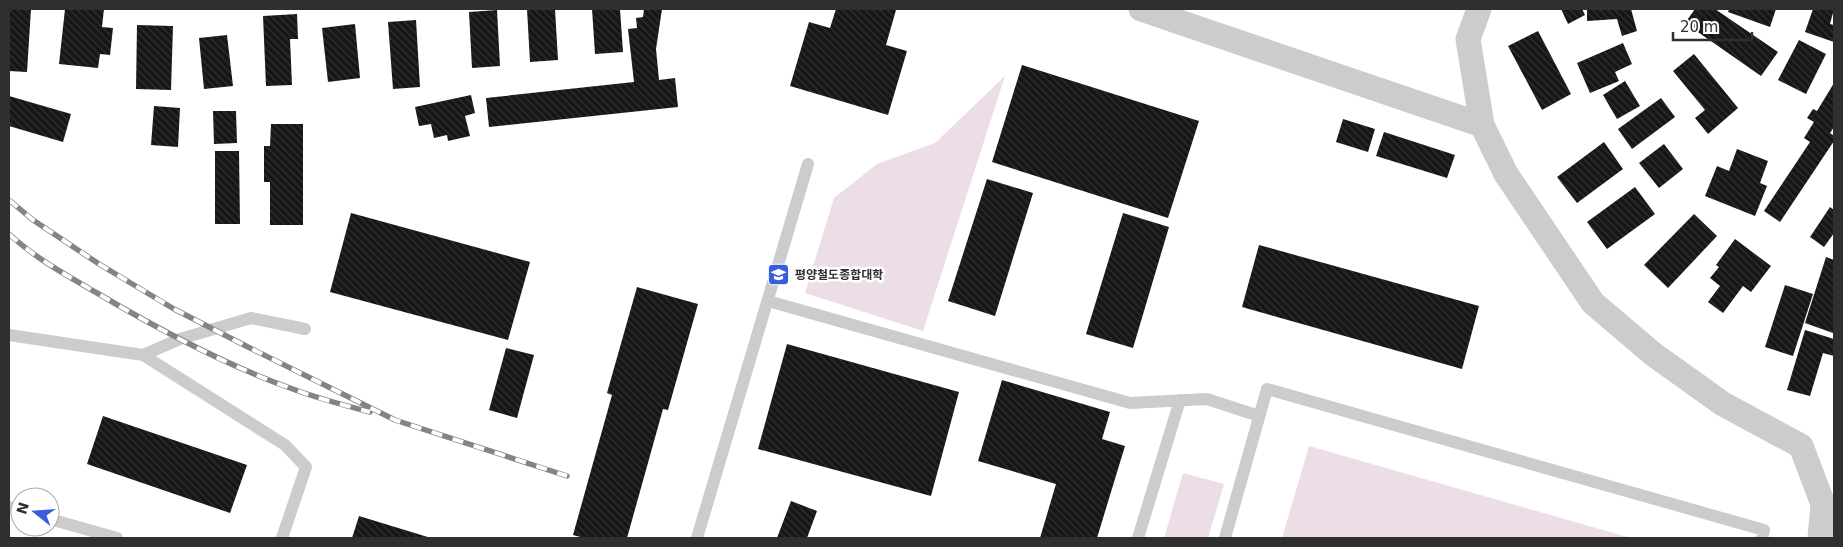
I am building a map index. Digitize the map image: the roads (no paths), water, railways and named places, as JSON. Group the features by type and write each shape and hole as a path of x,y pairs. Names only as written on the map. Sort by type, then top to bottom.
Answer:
{"street":[{"path":"1141,9 1482,125"},
{"path":"1479,9 1468,39 1482,125 1506,174 1593,303 1653,354 1723,404 1802,446 1823,504 1820,538"}],"lane":[{"path":"697,538 808,164"},
{"path":"768,301 1130,403 1207,399 1259,416"},
{"path":"143,355 180,339 250,318 305,328"},
{"path":"9,335 143,355 284,445 306,467 282,538"},
{"path":"1225,538 1267,389 1764,530 1762,538"},
{"path":"1138,538 1180,400"},
{"path":"60,522 117,538"}],"railway":[{"path":"9,200 33,220 99,264 174,309 395,420 567,476"},
{"path":"9,234 29,251 62,273 143,320 191,345 265,379 320,398 370,412"}],"place":[{"name":"평양철도종합대학","path":"779,275"}]}
